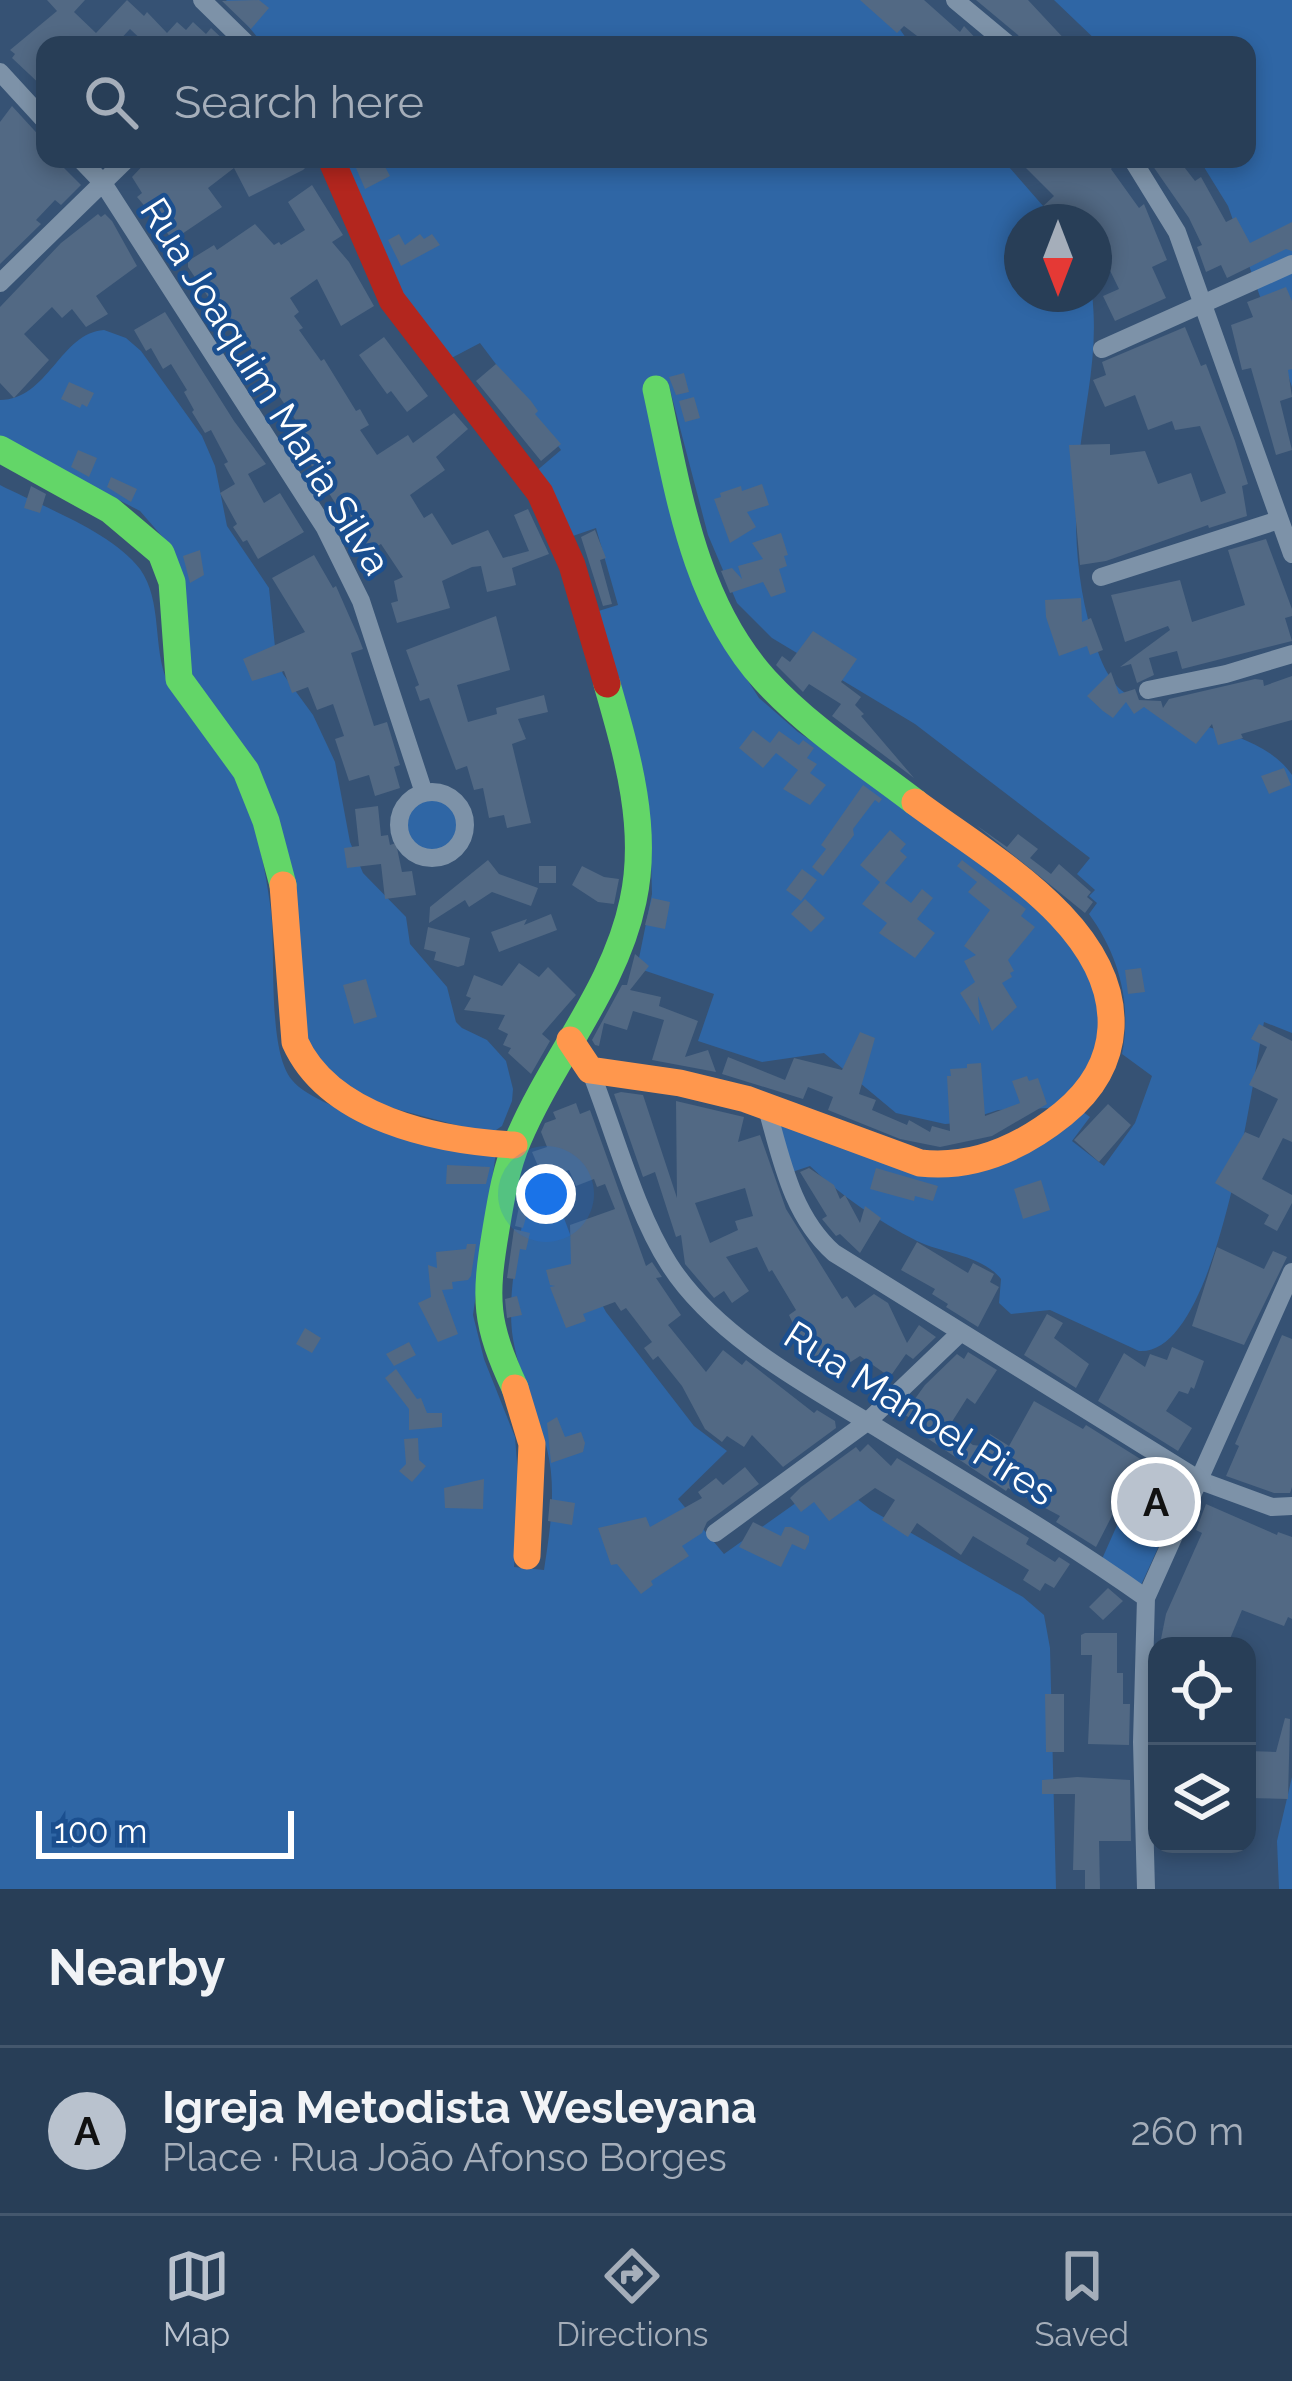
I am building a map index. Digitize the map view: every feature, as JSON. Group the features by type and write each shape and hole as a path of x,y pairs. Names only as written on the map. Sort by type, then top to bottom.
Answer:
{"street":[{"path":"202,0 236,36"},
{"path":"956,0 998,36"},
{"path":"0,72 36,111"},
{"name":"Rua Joaquim Maria Silva","path":"89,168 103,183 350,574 424,793"},
{"path":"0,283 118,168"},
{"path":"335,168 400,313 538,491 581,595 622,741 637,822 635,887 617,951 514,1145 487,1301 494,1337 530,1430 527,1556"},
{"path":"1138,168 1177,232 1292,554"},
{"path":"1102,349 1292,264"},
{"path":"570,1040 590,1070 688,1085 766,1105 914,1160 940,1165 975,1159 1034,1136 1084,1095 1111,1050 1112,1012 1105,983 1078,932 987,856 814,725 765,682 747,659 692,540 656,388"},
{"path":"0,449 132,526 153,543 166,563 181,684 235,751 264,813 286,910 287,1003 306,1070 332,1095 367,1112 461,1140 514,1145"},
{"path":"1101,577 1279,520"},
{"path":"1148,690 1208,679 1292,654"},
{"name":"Rua Manoel Pires","path":"590,1070 658,1245 682,1284 807,1388 1094,1561 1146,1598"},
{"path":"766,1105 788,1183 818,1236 850,1264 1201,1481 1271,1507 1292,1506"},
{"path":"1146,1889 1142,1742 1146,1598 1292,1273"},
{"path":"715,1533 867,1422 960,1333"}],"shaded area":[{"path":"226,0 879,0 905,36 256,36"},
{"path":"1054,0 1292,0 1292,387 1228,206 1205,168 1256,168 1256,36 1092,36"},
{"path":"345,168 1010,168 1041,204 1004,204 1004,312 1094,312 1076,525 1082,591 1103,664 1115,684 1140,703 1258,746 1292,775 1292,1033 1264,1022 1227,1211 1190,1311 1167,1341 1139,1351 1050,1310 1011,1314 999,1303 1001,1279 984,1265 903,1234 810,1166 792,1172 777,1118 917,1171 1079,1109 1090,1117 1072,1141 1104,1166 1135,1123 1152,1076 1122,1054 1125,1017 1120,981 1108,946 1089,914 1097,903 1089,896 1095,890 1077,874 1090,858 915,724 772,638 737,603 708,535 668,382 645,385 737,664 759,698 798,732 1048,915 1089,964 1107,1023 1078,1090 1050,1108 998,1110 945,1124 896,1113 824,1053 762,1062 698,1041 714,994 637,968 652,894 650,829 592,613 618,605 596,528 567,538 534,473 561,450 480,343 442,363 408,313"},
{"path":"104,330 126,338 141,351 202,436 215,466 227,526 269,588 276,657 313,715 335,762 350,842 363,873 406,917 410,944 447,987 456,1022 487,1040 506,1061 512,1101 502,1126 490,1134 347,1096 301,1041 288,877 190,685 173,549 140,511 0,438 0,400 30,389 76,342"},
{"path":"0,485 112,543 147,582 168,683 233,772 256,830 271,911 279,1047 292,1080 307,1093 357,1115 496,1152 473,1315 484,1359 515,1437 519,1488 514,1567 544,1570 552,1510 547,1449 512,1332 513,1276 530,1183 552,1186 583,1269 606,1312 694,1426 727,1451 678,1499 724,1554 831,1478 871,1510 1023,1597 1044,1615 1050,1648 1056,1889 0,1889"},
{"path":"432,796 453,804 461,825 453,846 432,854 411,846 403,825 411,804"},
{"path":"1122,1514 1163,1537 1141,1585 1102,1559"},
{"path":"1292,1777 1292,1889 1279,1889 1277,1841"}],"building":[{"path":"47,0 85,0 74,12 96,33 127,0 167,33 177,22 186,30 193,22 206,34 211,28 220,36 137,36 130,29 123,36 36,36 36,81 12,58 15,54 10,50 57,11"},
{"path":"259,0 269,8 251,29 222,1"},
{"path":"860,0 924,0 960,32 964,26 973,36 917,36 904,26 897,33"},
{"path":"976,0 1028,0 1062,36 1018,35"},
{"path":"12,106 36,132 36,168 64,168 81,185 61,205 55,200 36,220 41,224 0,264 0,122"},
{"path":"140,168 234,168 208,188 222,207 173,240 137,197 142,193 132,177"},
{"path":"234,168 305,168 303,170 249,197"},
{"path":"356,168 386,168 390,176 365,189"},
{"path":"1026,168 1112,168 1139,208 1144,204 1167,260 1152,267 1166,298 1115,321 1112,292 1119,289 1112,275 1112,204 1045,204 1054,196"},
{"path":"1154,168 1185,168 1195,181 1201,177 1226,222 1236,217 1250,243 1292,222 1292,251 1286,249 1227,278 1221,265 1206,272 1197,247 1202,245"},
{"path":"312,185 343,235 332,242 374,306 341,326 317,279 290,298 299,312 294,316 303,328 299,330 324,359 356,411 360,409 369,425 360,430 377,455 408,435 413,443 454,413 468,429 436,457 445,470 410,495 424,518 432,513 452,545 488,530 503,558 529,551 514,515 528,509 549,554 512,568 516,585 487,592 481,566 472,567 442,581 450,608 397,623 391,603 398,601 394,581 403,577 381,544 369,551 358,539 299,446 304,443 298,434 303,431 277,393 281,391 263,366 257,370 247,354 253,350 235,323 229,328 188,267 188,261 214,245 217,250 255,224 274,245 305,230 288,202"},
{"path":"98,214 112,221 137,266 96,296 108,314 86,327 72,309 62,318 52,307 24,334 49,360 14,398 0,383 0,307 61,243"},
{"path":"399,234 405,245 420,234 424,239 432,234 440,245 401,266 388,240"},
{"path":"1286,287 1292,301 1292,369 1288,370 1292,397 1280,401 1292,450 1276,455 1251,368 1242,370 1231,325 1253,317 1247,302"},
{"path":"165,312 266,464 248,474 264,503 280,493 304,532 258,559 233,527 237,524 220,493 235,484 211,430 205,433 192,412 187,390 171,364 163,369 134,330"},
{"path":"1185,327 1201,366 1206,364 1235,441 1248,484 1242,486 1247,516 1080,565 1069,445 1110,444 1110,455 1145,451 1158,484 1191,473 1201,502 1226,493 1200,426 1175,430 1172,421 1148,430 1135,395 1105,407 1093,380 1106,375 1102,362"},
{"path":"384,337 428,396 407,412 391,391 387,394 359,355"},
{"path":"496,364 531,401 538,411 535,414 561,444 541,461 476,381"},
{"path":"684,373 689,392 676,395 669,377"},
{"path":"69,382 94,393 87,407 61,399"},
{"path":"694,397 700,418 685,422 679,401"},
{"path":"78,450 97,458 89,477 71,467"},
{"path":"111,477 137,489 131,502 107,487"},
{"path":"762,484 769,505 747,512 756,527 730,543 714,499 741,486 742,491"},
{"path":"31,486 46,494 40,513 24,508"},
{"path":"595,530 606,558 600,560 612,604 603,606 581,537"},
{"path":"781,533 788,555 784,556 787,566 779,569 786,592 771,597 763,582 730,593 721,571 732,568 742,579 738,566 763,559 752,543"},
{"path":"1266,539 1292,609 1292,616 1285,618 1292,641 1182,669 1177,651 1149,658 1154,675 1137,683 1131,664 1120,667 1170,630 1168,626 1125,642 1111,595 1180,580 1192,622 1245,605 1228,550"},
{"path":"200,550 204,575 190,583 183,556"},
{"path":"314,555 333,588 336,586 358,636 363,649 351,653 374,726 387,722 400,765 394,767 400,788 375,796 369,775 349,781 335,739 344,736 333,704 317,710 308,687 292,693 284,671 252,681 243,659 305,632 272,578"},
{"path":"1081,598 1082,622 1091,618 1103,650 1090,655 1087,646 1059,656 1045,600"},
{"path":"496,616 510,670 457,685 468,722 497,714 496,708 544,695 548,712 518,719 526,739 512,744 531,823 507,828 504,815 489,818 483,788 474,790 467,766 456,770 429,698 420,701 406,650"},
{"path":"813,631 857,659 841,682 861,697 855,705 861,716 914,778 832,716 841,704 809,684 803,692 776,665 782,656 790,662"},
{"path":"1111,672 1119,694 1135,689 1139,700 1161,701 1163,708 1169,699 1255,679 1263,680 1264,686 1292,676 1292,720 1218,745 1212,724 1196,744 1144,707 1134,714 1126,702 1113,718 1103,711 1087,696"},
{"path":"753,730 770,743 779,731 799,745 803,740 814,748 807,758 817,764 810,773 826,785 810,805 783,789 798,770 776,753 763,768 739,748"},
{"path":"1284,768 1291,785 1269,794 1261,776"},
{"path":"863,785 882,799 875,800 823,876 812,867 826,849 821,845"},
{"path":"378,806 381,836 388,835 390,845 396,843 402,872 412,871 416,895 385,899 381,864 347,868 344,848 359,846 355,809"},
{"path":"976,825 1007,847 1018,834 1038,849 1030,858 1051,874 1059,864 1091,892 1087,897 1093,902 1085,913"},
{"path":"890,830 906,844 900,851 907,857 885,883 911,903 922,889 933,898 917,919 935,933 915,958 879,933 887,923 862,904 880,882 860,865"},
{"path":"488,860 499,874 538,888 531,906 492,892 469,907 465,900 429,923 430,907"},
{"path":"962,860 1026,909 1021,916 1035,927 1008,960 1014,971 1002,983 1017,1007 992,1031 978,996 980,1025 960,993 975,982 964,961 976,955 964,946 990,910 968,892 977,882 957,866"},
{"path":"539,866 556,866 556,883 539,883"},
{"path":"582,866 619,879 614,904 598,902 572,885"},
{"path":"802,869 817,880 801,901 786,890"},
{"path":"652,898 670,902 665,929 645,925"},
{"path":"805,899 825,918 811,932 791,914"},
{"path":"551,914 557,930 499,952 491,932"},
{"path":"428,927 470,938 464,965 434,960 436,952 424,949"},
{"path":"635,954 649,966 630,990 661,997 659,1006 698,1021 685,1057 708,1050 716,1072 652,1060 664,1020 633,1011 627,1030 604,1023 599,1046 595,1045 592,1040 622,985 627,985"},
{"path":"519,963 539,977 548,967 576,995 542,1034 550,1041 531,1074 508,1053 511,1048 503,1045 508,1034 498,1029 505,1015 464,1010 474,975 502,986"},
{"path":"1141,968 1145,992 1128,994 1125,970"},
{"path":"366,979 377,1017 354,1024 343,985"},
{"path":"1259,1024 1292,1041 1292,1142 1283,1138 1262,1179 1292,1195 1277,1231 1264,1224 1269,1215 1215,1183 1245,1132 1259,1138 1278,1099 1249,1085 1267,1047 1251,1039"},
{"path":"860,1032 875,1038 859,1094 876,1100 872,1110 907,1125 909,1120 930,1132 932,1126 950,1131 947,1076 951,1076 950,1069 967,1068 967,1064 981,1063 985,1116 1020,1103 1012,1081 1027,1076 1029,1081 1038,1078 1047,1104 992,1136 940,1147 900,1139 828,1110 833,1097 808,1087 803,1099 722,1074 728,1057 785,1080 794,1058 842,1070"},
{"path":"614,1094 643,1095 677,1198 676,1101 744,1117 738,1142 760,1135 786,1209 842,1299 847,1296 855,1308 874,1294 888,1303 907,1343 919,1325 936,1337 913,1359 906,1354 890,1377 860,1356 835,1372 824,1353 809,1358 789,1315 796,1310 757,1247 726,1257 749,1291 732,1303 724,1291 714,1298 685,1264 681,1235 676,1237 655,1172 643,1177","holes":["745,1188 753,1216 735,1221 738,1230 710,1243 695,1203"]},
{"path":"576,1103 580,1114 590,1110 646,1266 652,1262 662,1277 656,1278 681,1315 668,1325 706,1372 723,1350 742,1365 746,1360 814,1413 817,1410 835,1421 836,1428 783,1467 752,1435 744,1447 727,1436 722,1442 705,1429 682,1386 658,1356 653,1360 644,1348 652,1342 626,1308 621,1311 615,1302 583,1314 586,1321 566,1328 546,1270 571,1264 570,1225 615,1209 605,1184 597,1187 594,1179 576,1186 569,1170 544,1180 532,1152 547,1147 541,1132 545,1123 556,1119 553,1112"},
{"path":"1108,1104 1131,1125 1099,1162 1074,1140"},
{"path":"447,1165 490,1167 486,1184 446,1184"},
{"path":"809,1168 834,1185 840,1199 845,1195 860,1223 865,1206 881,1218 860,1253 822,1219 827,1216 800,1172"},
{"path":"876,1168 938,1186 933,1201 870,1189"},
{"path":"526,1173 538,1175 523,1228 515,1226"},
{"path":"1041,1180 1050,1210 1023,1219 1014,1189"},
{"path":"514,1229 530,1233 526,1250 520,1249 515,1279 507,1278"},
{"path":"917,1242 968,1273 973,1263 994,1274 990,1282 999,1287 978,1327 946,1307 932,1294 935,1289 901,1270"},
{"path":"467,1244 476,1244 471,1276 452,1282 453,1289 442,1290 458,1334 438,1342 418,1303 431,1297 428,1265 437,1268 436,1252 466,1249"},
{"path":"1217,1247 1264,1269 1273,1251 1287,1257 1244,1345 1192,1326"},
{"path":"517,1296 522,1315 507,1318 505,1299"},
{"path":"1047,1314 1063,1323 1054,1338 1089,1364 1076,1388 1024,1355"},
{"path":"305,1328 321,1338 312,1353 296,1344"},
{"path":"1282,1335 1292,1339 1292,1487 1290,1493 1274,1493 1226,1476"},
{"path":"409,1342 416,1355 394,1366 386,1354"},
{"path":"1172,1347 1204,1361 1194,1389 1188,1394 1179,1391 1166,1411 1192,1428 1178,1451 1098,1401 1124,1353 1145,1367 1150,1354 1167,1360"},
{"path":"968,1352 997,1370 975,1404 967,1398 948,1428 973,1445 982,1446 990,1434 1009,1446 1034,1401 1083,1429 1086,1425 1142,1460 1138,1468 1181,1488 1162,1529 1116,1508 1096,1547 1056,1522 1060,1516 1006,1491 927,1438 931,1433 904,1414 957,1354 964,1359"},
{"path":"396,1369 417,1399 421,1398 427,1413 442,1413 442,1427 409,1430 409,1409 385,1378"},
{"path":"557,1417 565,1437 581,1432 585,1443 583,1452 551,1463 547,1423"},
{"path":"418,1438 419,1460 426,1466 412,1482 399,1471 406,1464 404,1439"},
{"path":"868,1444 891,1466 897,1458 1029,1538 1026,1544 1055,1562 1059,1557 1070,1564 1054,1588 1045,1583 1040,1591 1023,1580 1029,1570 973,1536 961,1555 917,1523 908,1537 882,1520 895,1500 875,1488 829,1521 814,1502 801,1512 790,1498 856,1447 860,1452"},
{"path":"745,1467 759,1484 707,1522 702,1533 682,1546 689,1556 651,1581 653,1585 641,1594 617,1564 611,1565 598,1528 646,1517 650,1527 702,1498 698,1492 716,1478 723,1485"},
{"path":"484,1479 483,1509 445,1508 444,1488"},
{"path":"550,1499 575,1503 572,1525 548,1521"},
{"path":"1206,1504 1292,1537 1292,1619 1288,1617 1284,1626 1242,1610 1231,1637 1161,1637 1166,1614 1202,1533 1196,1530"},
{"path":"753,1522 781,1536 785,1527 791,1527 809,1536 809,1542 805,1550 792,1544 781,1567 739,1547"},
{"path":"1108,1588 1123,1601 1103,1620 1089,1607"},
{"path":"1085,1633 1117,1633 1117,1673 1123,1673 1123,1704 1130,1704 1129,1745 1088,1744 1092,1655 1081,1655"},
{"path":"1045,1694 1064,1694 1064,1752 1046,1752"},
{"path":"1285,1718 1290,1719 1288,1799 1256,1798 1256,1751 1276,1752"},
{"path":"1042,1780 1130,1780 1131,1841 1099,1841 1100,1889 1085,1889 1085,1870 1073,1870 1075,1794 1042,1794"}],"traffic: fast":[{"path":"656,389 692,542 721,615 741,649 799,713 915,802"},
{"path":"0,449 110,510 161,553 172,582 179,679 246,771 283,885"},
{"path":"515,1388 493,1328 489,1293 504,1184 532,1110 612,964 637,874 634,791 607,684"}],"traffic: slow":[{"path":"570,1040 590,1070 680,1083 746,1099 920,1163 978,1159 1014,1146 1047,1126 1082,1096 1102,1065 1111,1028 1107,991 1093,957 1042,897 915,802"},
{"path":"283,885 295,1042 311,1068 333,1090 388,1120 452,1138 514,1145"},
{"path":"515,1388 532,1444 527,1556"}],"traffic: jam":[{"path":"335,168 392,300 540,493 572,565 607,684"}],"place":[{"name":"Igreja Metodista Wesleyana","path":"1156,1502"}]}
